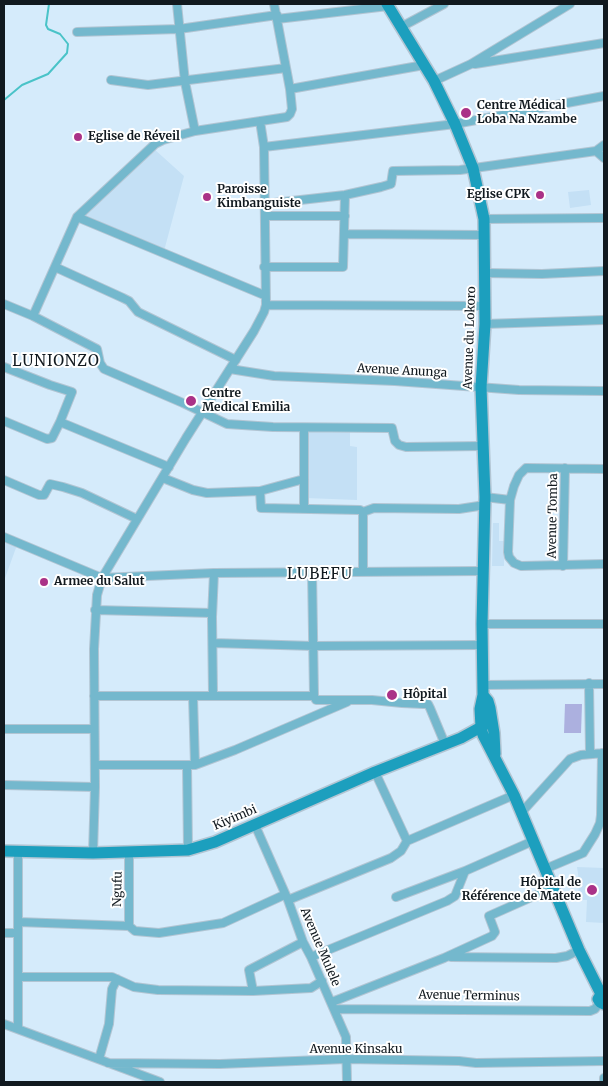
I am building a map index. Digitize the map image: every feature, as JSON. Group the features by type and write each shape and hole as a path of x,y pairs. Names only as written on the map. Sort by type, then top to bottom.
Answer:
{"street":[{"path":"177,4 186,82 195,131"},
{"path":"33,316 77,217 155,144 195,131 287,117 290,114 292,109 290,89 274,4"},
{"path":"401,27 444,4"},
{"path":"434,80 471,64 570,4"},
{"path":"77,32 180,29 387,5"},
{"name":"Avenue du Lokoro","path":"387,5 434,80 455,124 474,168 484,218 485,324 481,387 485,501 482,690 480,709 486,732"},
{"path":"471,64 604,43"},
{"path":"290,89 424,65"},
{"path":"111,80 140,85 186,82 286,68"},
{"path":"264,147 455,124 570,103 593,96 604,96"},
{"path":"93,853 95,610 97,595 102,578 264,312 266,304 264,295 264,147 260,121"},
{"path":"265,204 345,195 391,184 392,171 460,170 596,151 604,145"},
{"path":"596,151 604,158"},
{"path":"264,266 342,268 344,260 345,195"},
{"path":"265,216 345,216"},
{"path":"77,217 264,295"},
{"path":"484,218 604,218"},
{"path":"344,234 485,235"},
{"path":"55,267 129,301 138,312 236,360"},
{"path":"485,273 542,274 604,271"},
{"path":"4,304 33,316 97,349 100,363 104,369 227,424 304,428 392,428 395,441 399,445 406,447 484,446"},
{"path":"266,304 485,306"},
{"path":"485,324 604,320"},
{"path":"4,366 50,386 72,392 52,438 47,439 4,421"},
{"name":"Avenue Anunga","path":"230,369 274,376 395,381 519,390 604,391"},
{"path":"60,422 169,467"},
{"path":"304,428 304,508"},
{"name":"Avenue Tomba","path":"604,469 526,468 519,475 510,500 508,552 514,564 521,566 604,564"},
{"name":"Avenue Tomba","path":"563,566 565,468"},
{"path":"162,478 193,490 207,493 260,491 304,479"},
{"path":"4,480 39,495 44,495 50,484 64,487 82,493 137,519"},
{"path":"260,491 261,508 360,510 363,512 374,508 459,509 485,501 510,500"},
{"path":"363,512 363,571"},
{"path":"4,537 102,578 312,571 483,571"},
{"path":"312,571 314,696 316,700 372,700 428,704 445,744"},
{"path":"213,695 212,613 214,573"},
{"path":"95,610 212,613"},
{"path":"482,624 604,624"},
{"path":"213,643 314,646 482,645"},
{"path":"589,684 590,753"},
{"path":"482,690 604,684"},
{"name":"Avenue du Lokoro","path":"482,690 489,704 492,721 486,732"},
{"path":"94,696 314,696"},
{"path":"188,850 193,696"},
{"path":"95,765 191,765 236,750 351,700"},
{"path":"4,729 94,729"},
{"path":"486,732 579,950 602,998"},
{"name":"Kiyimbi","path":"4,851 93,853 188,850 214,842 375,772 445,744 486,732"},
{"path":"521,813 570,759 590,753 603,753 601,815 595,834 583,853 545,869"},
{"path":"375,772 407,841"},
{"path":"4,785 95,787"},
{"path":"18,922 129,926 135,931 159,932 223,923 391,858 401,851 407,841 514,795"},
{"name":"Avenue Mulele","path":"255,825 303,942 346,1037 347,1082"},
{"path":"396,897 465,871 533,841"},
{"path":"18,852 18,1028"},
{"name":"Ngufu","path":"129,852 129,926"},
{"path":"311,957 447,902 455,896 465,871"},
{"path":"333,1006 492,936 494,932 489,916 552,888"},
{"path":"4,933 18,933"},
{"path":"253,991 249,970 303,942"},
{"path":"444,958 556,958 567,956 579,950"},
{"path":"19,977 83,976 117,979 134,988 158,990 253,991 311,988 322,981"},
{"path":"99,1059 109,1024 112,989 117,979"},
{"name":"Avenue Terminus","path":"333,1006 590,1011 595,1009 602,998"},
{"path":"4,1024 99,1059 146,1080 160,1082"},
{"name":"Avenue Kinsaku","path":"108,1063 220,1064 346,1059 459,1060 476,1063 604,1060"}],"shaded area":[{"path":"153,148 184,176 164,251 83,216"},
{"path":"589,190 591,205 570,208 568,192"},
{"path":"307,431 350,431 350,446 357,447 357,500 306,498"},
{"path":"493,523 499,523 499,541 504,541 504,566 492,566"},
{"path":"4,540 17,545 4,581"},
{"path":"565,704 582,704 581,733 564,733"},
{"name":"Hôpital de Référence de Matete","path":"577,867 604,868 604,923 586,922 587,900 578,900 579,881"}],"waterway":[{"path":"4,100 22,85 48,74 67,53 68,44 60,34 48,29 46,25 49,4"}],"place":[{"name":"Centre Médical Loba Na Nzambe","path":"466,113"},
{"name":"Eglise de Réveil","path":"78,137"},
{"name":"Eglise CPK","path":"540,195"},
{"name":"Paroisse Kimbanguiste","path":"207,197"},
{"name":"Centre Medical Emilia","path":"191,401"},
{"name":"Armee du Salut","path":"44,582"},
{"name":"Hôpital","path":"392,695"},
{"name":"Hôpital de Référence de Matete","path":"592,890"}],"district":[{"name":"LUNIONZO","path":"56,362"},
{"name":"LUBEFU","path":"320,575"}]}
